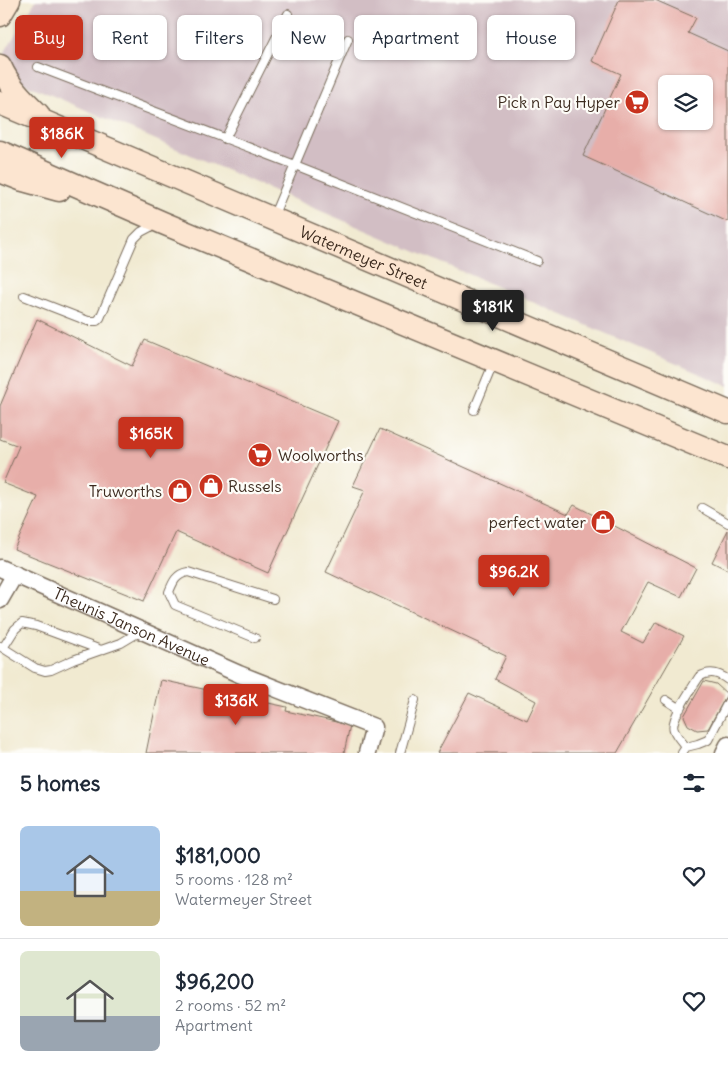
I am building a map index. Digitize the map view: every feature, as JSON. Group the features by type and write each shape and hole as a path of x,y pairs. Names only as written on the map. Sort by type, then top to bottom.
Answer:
{"main road":[{"path":"0,15 9,0"},
{"path":"0,66 10,86 20,98 49,123"},
{"name":"Watermeyer Street","path":"0,103 728,412"},
{"path":"0,152 163,223 728,458"},
{"path":"0,171 45,187 109,199"}],"street":[{"path":"0,600 8,571"},
{"name":"Theunis Janson Avenue","path":"8,571 239,674 374,727 367,753"},
{"path":"724,753 728,745"}],"lane":[{"path":"225,138 288,14"},
{"path":"272,218 348,39"},
{"path":"38,67 295,165 537,261"},
{"path":"24,296 88,321 97,321 102,315 134,239 154,224 163,223"},
{"path":"474,410 494,361"},
{"path":"702,508 728,523"},
{"path":"255,638 175,605 169,592 178,576 188,572 273,598"},
{"path":"102,650 36,626 22,624 15,629 1,647 35,668 45,671 90,653 102,650 121,643 141,631"},
{"path":"728,680 722,675 713,672 705,673 699,677 675,718 673,726 684,750 708,740 728,702"},
{"path":"400,753 415,700"},
{"path":"666,700 680,709"}],"shaded area":[{"path":"36,0 728,0 728,386 0,73 0,60 15,35 15,60 83,60 83,15 27,15"}],"building":[{"name":"Pick n Pay Hyper","path":"619,0 655,0 696,18 688,33 728,51 728,222 583,156 621,74 592,61"},
{"path":"37,319 132,366 145,340 338,421 268,573 176,532 144,601 14,549 38,497 3,483 19,446 0,439 0,406"},
{"path":"380,429 568,514 574,505 696,568 681,597 648,582 621,632 643,643 656,622 684,636 617,753 437,753 469,693 527,720 536,701 495,679 506,656 326,572 365,490 353,486"},
{"path":"728,530 728,570 712,562"},
{"path":"161,680 287,707 286,711 350,725 344,753 146,753"},
{"path":"704,681 716,684 727,694 708,729 697,730 688,725 684,716"}],"place":[{"name":"Pick n Pay Hyper","path":"637,102"},
{"name":"Woolworths","path":"260,455"},
{"name":"Russels","path":"211,486"},
{"name":"Truworths","path":"180,491"},
{"name":"perfect water","path":"603,522"}]}
